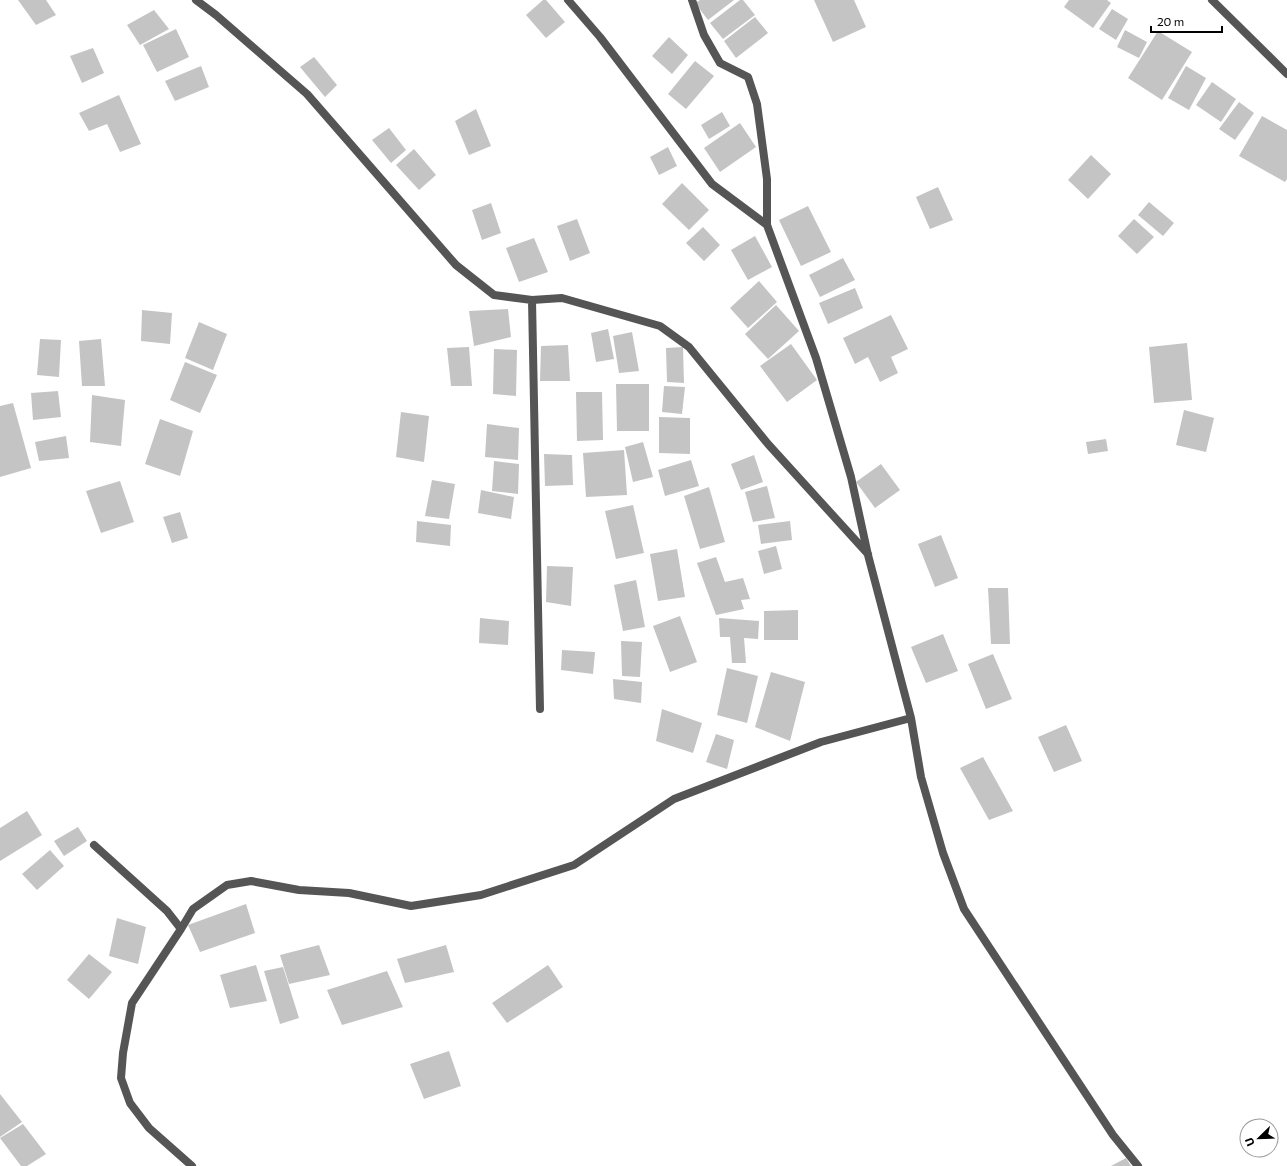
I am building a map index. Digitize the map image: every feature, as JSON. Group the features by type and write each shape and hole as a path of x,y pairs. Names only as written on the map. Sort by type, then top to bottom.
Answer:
{"street":[{"path":"196,0 216,15 308,94 456,266 494,295 532,300 562,298 660,326 689,347 768,444 868,555"},
{"path":"568,0 600,37 712,184 767,225"},
{"path":"692,0 704,35 720,63 748,77 757,104 767,179 767,225 816,358 851,477 868,555 912,718 921,777 943,853 964,909 1113,1135 1138,1166"},
{"path":"1212,0 1287,74"},
{"path":"532,300 540,709"},
{"path":"192,1166 149,1128 130,1103 121,1078 123,1053 132,1003 193,909 227,885 251,881 299,890 349,892 411,906 481,895 574,865 674,799 821,742 912,718"},
{"path":"94,845 167,911 181,929"}],"building":[{"path":"18,0 46,0 56,15 36,25"},
{"path":"543,0 546,0 565,22 546,38 526,15"},
{"path":"700,0 734,0 708,20 695,3"},
{"path":"740,0 743,0 755,15 723,39 710,23"},
{"path":"814,0 854,0 866,27 833,42"},
{"path":"1069,0 1107,0 1111,3 1093,28 1064,7"},
{"path":"1112,9 1128,19 1116,40 1099,29"},
{"path":"154,10 169,29 140,45 127,25"},
{"path":"755,17 768,33 736,58 724,41"},
{"path":"176,29 189,57 157,72 143,45"},
{"path":"1125,30 1147,42 1139,58 1117,47"},
{"path":"1158,31 1192,52 1162,100 1128,78"},
{"path":"669,37 688,55 672,74 652,56"},
{"path":"93,48 104,73 82,83 70,56"},
{"path":"314,57 337,85 325,97 300,67"},
{"path":"695,61 714,76 686,109 668,94"},
{"path":"201,66 209,87 175,101 165,81"},
{"path":"1186,66 1206,78 1189,110 1168,98"},
{"path":"1212,82 1236,99 1221,122 1196,105"},
{"path":"119,95 141,144 120,152 107,124 89,131 79,113"},
{"path":"1239,102 1254,113 1235,140 1219,129"},
{"path":"476,109 491,146 469,155 455,121"},
{"path":"722,112 730,126 709,139 701,125"},
{"path":"1262,116 1287,130 1287,179 1285,182 1239,156"},
{"path":"740,123 756,147 720,172 704,148"},
{"path":"389,128 406,150 391,163 372,140"},
{"path":"668,147 677,166 659,175 650,157"},
{"path":"414,149 436,175 419,190 396,165"},
{"path":"1091,155 1111,174 1088,199 1068,180"},
{"path":"682,183 709,210 689,230 662,204"},
{"path":"938,187 953,220 930,229 916,197"},
{"path":"1149,202 1174,223 1163,236 1138,215"},
{"path":"491,203 501,233 482,240 472,210"},
{"path":"808,206 831,252 801,266 779,220"},
{"path":"577,219 590,253 570,261 557,226"},
{"path":"1134,219 1154,237 1137,254 1118,236"},
{"path":"703,227 720,245 704,261 686,243"},
{"path":"755,236 772,267 748,280 731,250"},
{"path":"534,238 548,272 519,282 506,248"},
{"path":"843,258 855,280 820,297 809,275"},
{"path":"759,281 777,302 748,328 730,308"},
{"path":"855,288 863,308 828,324 819,303"},
{"path":"776,305 799,331 768,359 745,334"},
{"path":"508,309 511,337 474,346 469,311"},
{"path":"142,310 172,313 170,344 141,341"},
{"path":"891,315 908,349 891,357 898,373 880,382 868,357 855,364 843,338"},
{"path":"199,322 227,334 213,370 185,358"},
{"path":"608,329 614,359 596,362 591,333"},
{"path":"632,332 639,371 619,373 613,336"},
{"path":"40,339 61,340 59,377 37,375"},
{"path":"101,339 105,386 82,386 79,341"},
{"path":"1187,343 1192,400 1154,403 1149,347"},
{"path":"791,344 817,380 787,402 760,366"},
{"path":"568,345 570,381 540,381 541,346"},
{"path":"469,347 472,386 451,386 447,348"},
{"path":"683,347 684,383 667,382 666,348"},
{"path":"494,349 517,350 516,396 493,394"},
{"path":"185,362 217,375 200,413 170,400"},
{"path":"616,384 649,384 649,431 617,431"},
{"path":"664,386 685,387 682,414 662,412"},
{"path":"58,391 61,417 33,420 31,393"},
{"path":"576,392 602,392 603,440 577,441"},
{"path":"92,395 125,400 121,446 90,442"},
{"path":"13,403 31,468 0,477 0,406"},
{"path":"1184,410 1214,418 1206,452 1176,445"},
{"path":"401,412 429,416 424,462 396,457"},
{"path":"659,417 690,418 690,454 659,453"},
{"path":"160,419 193,431 180,476 145,464"},
{"path":"487,424 519,428 518,460 485,457"},
{"path":"66,436 69,458 39,461 35,442"},
{"path":"1106,439 1108,451 1088,454 1086,442"},
{"path":"643,442 653,477 633,482 625,447"},
{"path":"624,450 627,495 586,497 583,453"},
{"path":"544,454 572,455 573,485 545,486"},
{"path":"754,455 763,482 741,490 731,464"},
{"path":"691,460 699,486 665,496 658,470"},
{"path":"494,461 519,464 518,494 492,491"},
{"path":"881,464 900,490 875,508 856,482"},
{"path":"432,480 455,484 449,519 425,516"},
{"path":"120,481 134,522 101,533 86,491"},
{"path":"767,486 775,518 753,522 745,492"},
{"path":"709,487 725,542 700,549 684,496"},
{"path":"481,490 514,497 511,519 478,513"},
{"path":"633,505 644,553 616,559 605,511"},
{"path":"180,512 188,538 172,543 163,517"},
{"path":"417,521 451,525 450,546 416,542"},
{"path":"790,521 792,540 761,544 758,525"},
{"path":"941,535 958,578 935,587 918,544"},
{"path":"776,546 782,569 764,574 758,551"},
{"path":"677,549 685,597 658,601 650,554"},
{"path":"716,557 725,582 743,578 750,599 741,600 744,609 716,615 697,563"},
{"path":"547,566 573,567 571,606 546,602"},
{"path":"636,580 645,627 623,631 614,585"},
{"path":"988,588 1008,588 1010,644 991,644"},
{"path":"798,610 798,640 764,640 764,611"},
{"path":"680,616 697,662 670,672 653,626"},
{"path":"480,618 509,621 508,645 479,643"},
{"path":"719,618 759,621 758,639 744,638 746,663 732,663 730,637 720,637"},
{"path":"943,634 958,671 926,683 911,647"},
{"path":"621,641 642,642 640,677 622,676"},
{"path":"562,650 595,652 593,674 561,670"},
{"path":"993,654 1012,699 986,709 968,664"},
{"path":"727,668 758,676 747,723 717,715"},
{"path":"771,672 805,682 790,741 755,727"},
{"path":"613,679 642,682 641,703 614,699"},
{"path":"662,709 702,723 693,753 656,741"},
{"path":"1066,725 1082,761 1054,772 1038,737"},
{"path":"716,734 734,740 727,769 706,762"},
{"path":"983,757 1013,811 989,820 960,768"},
{"path":"27,811 42,835 0,861 0,828"},
{"path":"78,827 87,841 64,856 54,841"},
{"path":"50,850 64,866 37,890 22,874"},
{"path":"246,904 255,933 200,952 188,925"},
{"path":"117,918 146,927 138,964 109,956"},
{"path":"319,945 330,975 289,984 280,955"},
{"path":"446,945 454,972 405,983 397,959"},
{"path":"89,954 112,972 89,999 67,980"},
{"path":"256,965 267,1001 230,1008 220,975"},
{"path":"548,965 563,987 507,1023 492,1003"},
{"path":"283,967 299,1018 280,1024 264,971"},
{"path":"387,971 403,1007 342,1025 327,990"},
{"path":"449,1051 461,1086 424,1099 410,1064"},
{"path":"0,1094 22,1122 0,1137"},
{"path":"23,1124 46,1154 27,1166 21,1166 0,1138"},
{"path":"1126,1158 1131,1166 1111,1166"}]}
